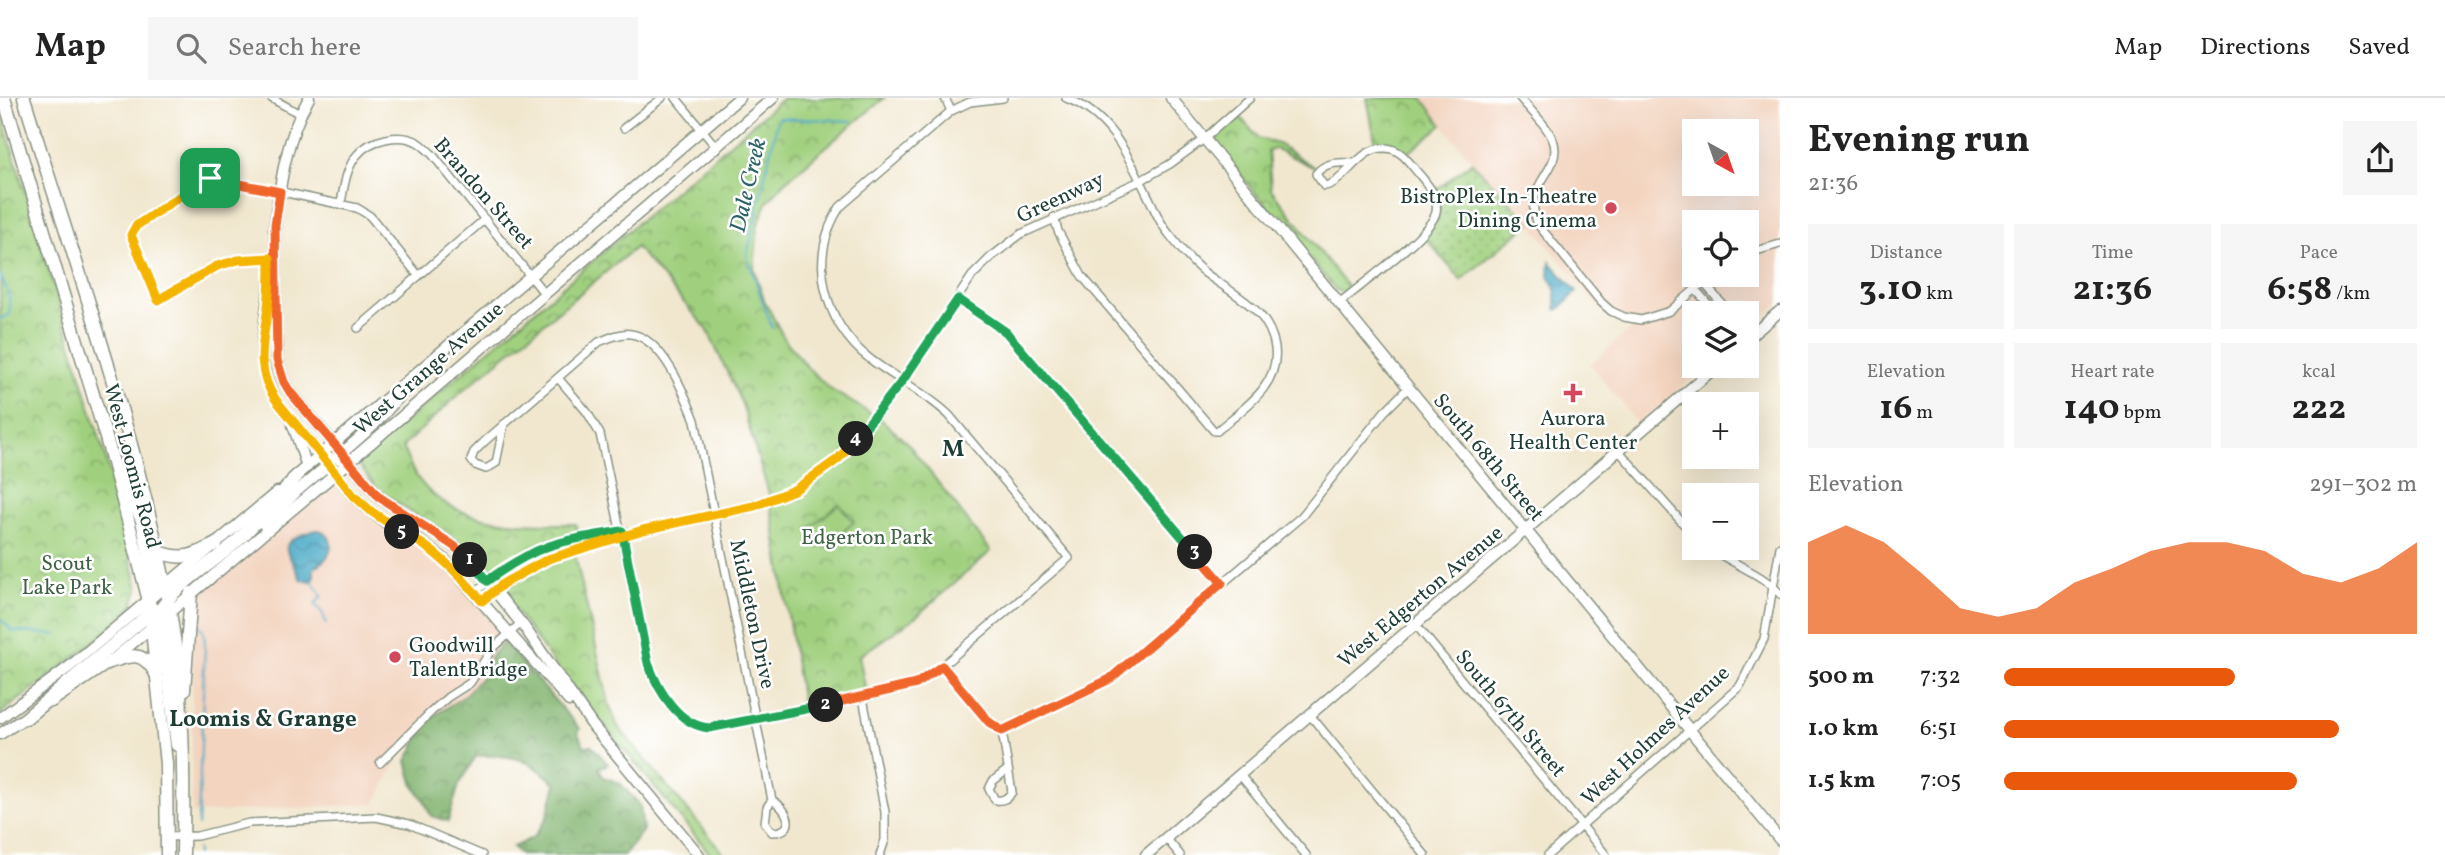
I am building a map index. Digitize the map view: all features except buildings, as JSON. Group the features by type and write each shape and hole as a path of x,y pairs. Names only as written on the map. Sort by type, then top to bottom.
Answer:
{"main road":[{"name":"West Loomis Road","path":"4,98 110,451 142,520 182,715 183,855"},
{"name":"West Loomis Road","path":"24,98 138,469 159,552 158,678 166,764 167,855"},
{"path":"43,225 62,219"},
{"path":"26,718 238,541 302,471"},
{"path":"159,552 174,558 186,557 216,544"},
{"path":"182,715 191,593"},
{"path":"158,607 184,787"},
{"path":"110,662 138,656 150,664 158,678"}],"street":[{"path":"271,98 300,114"},
{"path":"302,471 296,431 267,385 261,357 280,192 290,142 309,98"},
{"path":"624,128 662,98"},
{"path":"676,98 716,147"},
{"name":"West Grange Avenue","path":"0,734 78,686 110,662 216,544 739,98"},
{"name":"West Grange Avenue","path":"345,458 774,98"},
{"path":"945,98 951,111"},
{"path":"504,424 496,463 486,469 475,465 471,460 474,452 504,424 558,378 587,412 600,434 648,663 655,682 683,718 695,727 709,728 757,719 863,698 916,684 942,666 1069,558 949,415 933,400 870,360 842,330 825,292 822,255 824,237 830,221 840,207 951,111 970,102 1003,98"},
{"path":"1054,217 1058,231 1082,276 1214,431 1259,395 1270,380 1275,359 1272,334 1265,320 1253,306 1190,259 1164,228 1119,140 1101,118 1082,104 1066,98"},
{"name":"South 68th Street","path":"1171,98 1780,840"},
{"name":"Greenway","path":"478,597 513,562 545,546 570,538 622,534 715,515 754,506 796,489 838,459 872,421 903,380 972,276 991,257 1021,233 1140,181 1170,164 1204,139 1250,98"},
{"path":"1520,98 1547,130 1555,145 1551,165 1535,192 1532,208 1536,222 1601,302 1611,311 1641,320 1670,311 1697,287"},
{"name":"Brandon Street","path":"341,203 348,171 357,154 369,145 385,139 402,137 418,142 432,154 544,293"},
{"path":"1338,304 1426,231 1436,214 1435,197 1398,152 1385,148 1375,149 1353,163 1332,184 1324,186 1316,174 1320,168 1353,163"},
{"path":"273,258 238,260 217,266 158,300 131,235 136,226 210,178 358,208 370,216 418,275"},
{"path":"358,328 485,219"},
{"path":"1759,250 1780,244"},
{"path":"273,258 277,360 290,392 379,497 454,546 470,560 521,623 593,726"},
{"path":"1707,287 1720,301"},
{"path":"1695,289 1706,301"},
{"path":"958,299 1006,332 1222,583"},
{"path":"1759,329 1780,311"},
{"name":"Middleton Drive","path":"558,378 599,342 616,335 631,334 648,341 661,355 682,388 695,420 772,800"},
{"path":"332,468 345,458 432,359"},
{"name":"West Edgerton Avenue","path":"1146,855 1703,378"},
{"path":"1002,731 1110,679 1302,516 1384,412 1408,389"},
{"path":"286,413 372,512 432,550 451,566 548,679 593,726 699,855"},
{"path":"332,468 333,444"},
{"path":"1619,451 1682,522"},
{"name":"West Grange Avenue","path":"0,718 158,607 191,593 332,468"},
{"name":"Greenway","path":"491,586 536,564 622,534"},
{"name":"West Holmes Avenue","path":"1548,855 1740,686 1764,639 1780,547"},
{"path":"1727,560 1772,584 1780,594"},
{"path":"380,763 431,712 470,683 492,649 521,623"},
{"name":"South 67th Street","path":"1416,625 1606,855"},
{"path":"942,666 989,722 1002,731 1007,751 1007,770"},
{"path":"863,698 886,812 885,839 880,855"},
{"path":"1310,715 1425,855"},
{"path":"1240,775 1306,855"},
{"path":"167,837 197,836 249,823 376,817 409,824 482,855"},
{"path":"1166,838 1180,855"}],"shaded area":[{"path":"1422,98 1780,98 1780,303 1759,321 1759,301 1682,301 1682,378 1692,378 1638,424 1590,364 1634,326 1618,321 1601,310 1530,223 1472,162"},
{"path":"329,484 338,484 452,572 507,639 492,654 481,678 463,697 428,720 402,751 375,804 192,813 192,639 196,596"}],"green space":[{"name":"Edgerton Park","path":"783,98 884,98 788,179 768,201 758,224 754,269 764,300 785,340 807,367 830,389 883,421 909,445 991,551 913,619 859,656 866,692 802,704 769,494 742,404 707,329 636,247 467,387 403,446 414,472 429,492 449,506 497,521 576,524 578,533 548,541 488,573 462,546 379,491 357,463"},
{"path":"1367,98 1422,98 1442,125 1407,154 1391,145 1376,145"},
{"name":"Scout Lake Park","path":"0,109 106,459 138,589 132,607 84,650 0,714"},
{"path":"1240,117 1258,138 1280,145 1315,168 1276,149 1268,150 1271,189 1350,290 1342,292 1335,289 1216,146 1217,137"},
{"path":"1472,162 1530,223 1461,280 1424,236 1438,216 1436,190"},
{"path":"839,504 854,522 825,547 809,529"},
{"path":"575,555 609,704 618,727 725,855 711,855 564,677 503,594 503,590 528,573"},
{"path":"504,642 580,729 578,734 585,747 591,745 608,764 599,768 603,777 620,783 640,805 643,830 624,855 521,855 513,847 534,837 547,817 556,784 537,768 511,757 476,756 459,785 448,821 431,816 414,786 407,761 428,720 463,697 481,678 492,655"}],"water":[{"path":"1550,262 1577,292 1558,310 1556,290 1549,276"},
{"path":"316,530 329,537 330,551 326,559 314,568 312,581 301,580 288,554 288,544 293,539"}],"waterway":[{"name":"Dale Creek","path":"772,328 747,256 778,118 852,121"},
{"name":"Dale Creek","path":"0,275 9,295 10,314 0,319"},
{"path":"312,581 322,596 315,604 323,614 326,624"},
{"name":"Dale Creek","path":"0,618 12,631 57,635"},
{"path":"198,624 203,630 205,642 198,825"},
{"path":"197,849 197,855"}],"place":[{"name":"BistroPlex In-Theatre Dining Cinema","path":"1611,208"},
{"name":"Aurora Health Center","path":"1573,393"},
{"name":"Goodwill TalentBridge","path":"395,657"}],"district":[{"name":"M","path":"953,448"},
{"name":"Loomis & Grange","path":"263,718"}],"route":[{"path":"210,178 136,226 131,235 158,300 217,266 238,260 270,258 269,296 261,357 263,373 270,391 354,496 392,527 421,542 444,559 482,601 504,583 548,559 623,536 643,530 754,506 796,489 838,459 872,421 958,299 1006,332 1222,583 1110,679 1002,731 989,722 942,666 916,684 863,698 709,728 695,727 683,718 655,682 648,663 623,536 622,531 570,538 545,546 513,562 487,581 454,546 379,497 365,482 290,392 280,372 277,360 275,225 280,192 210,178"}]}
